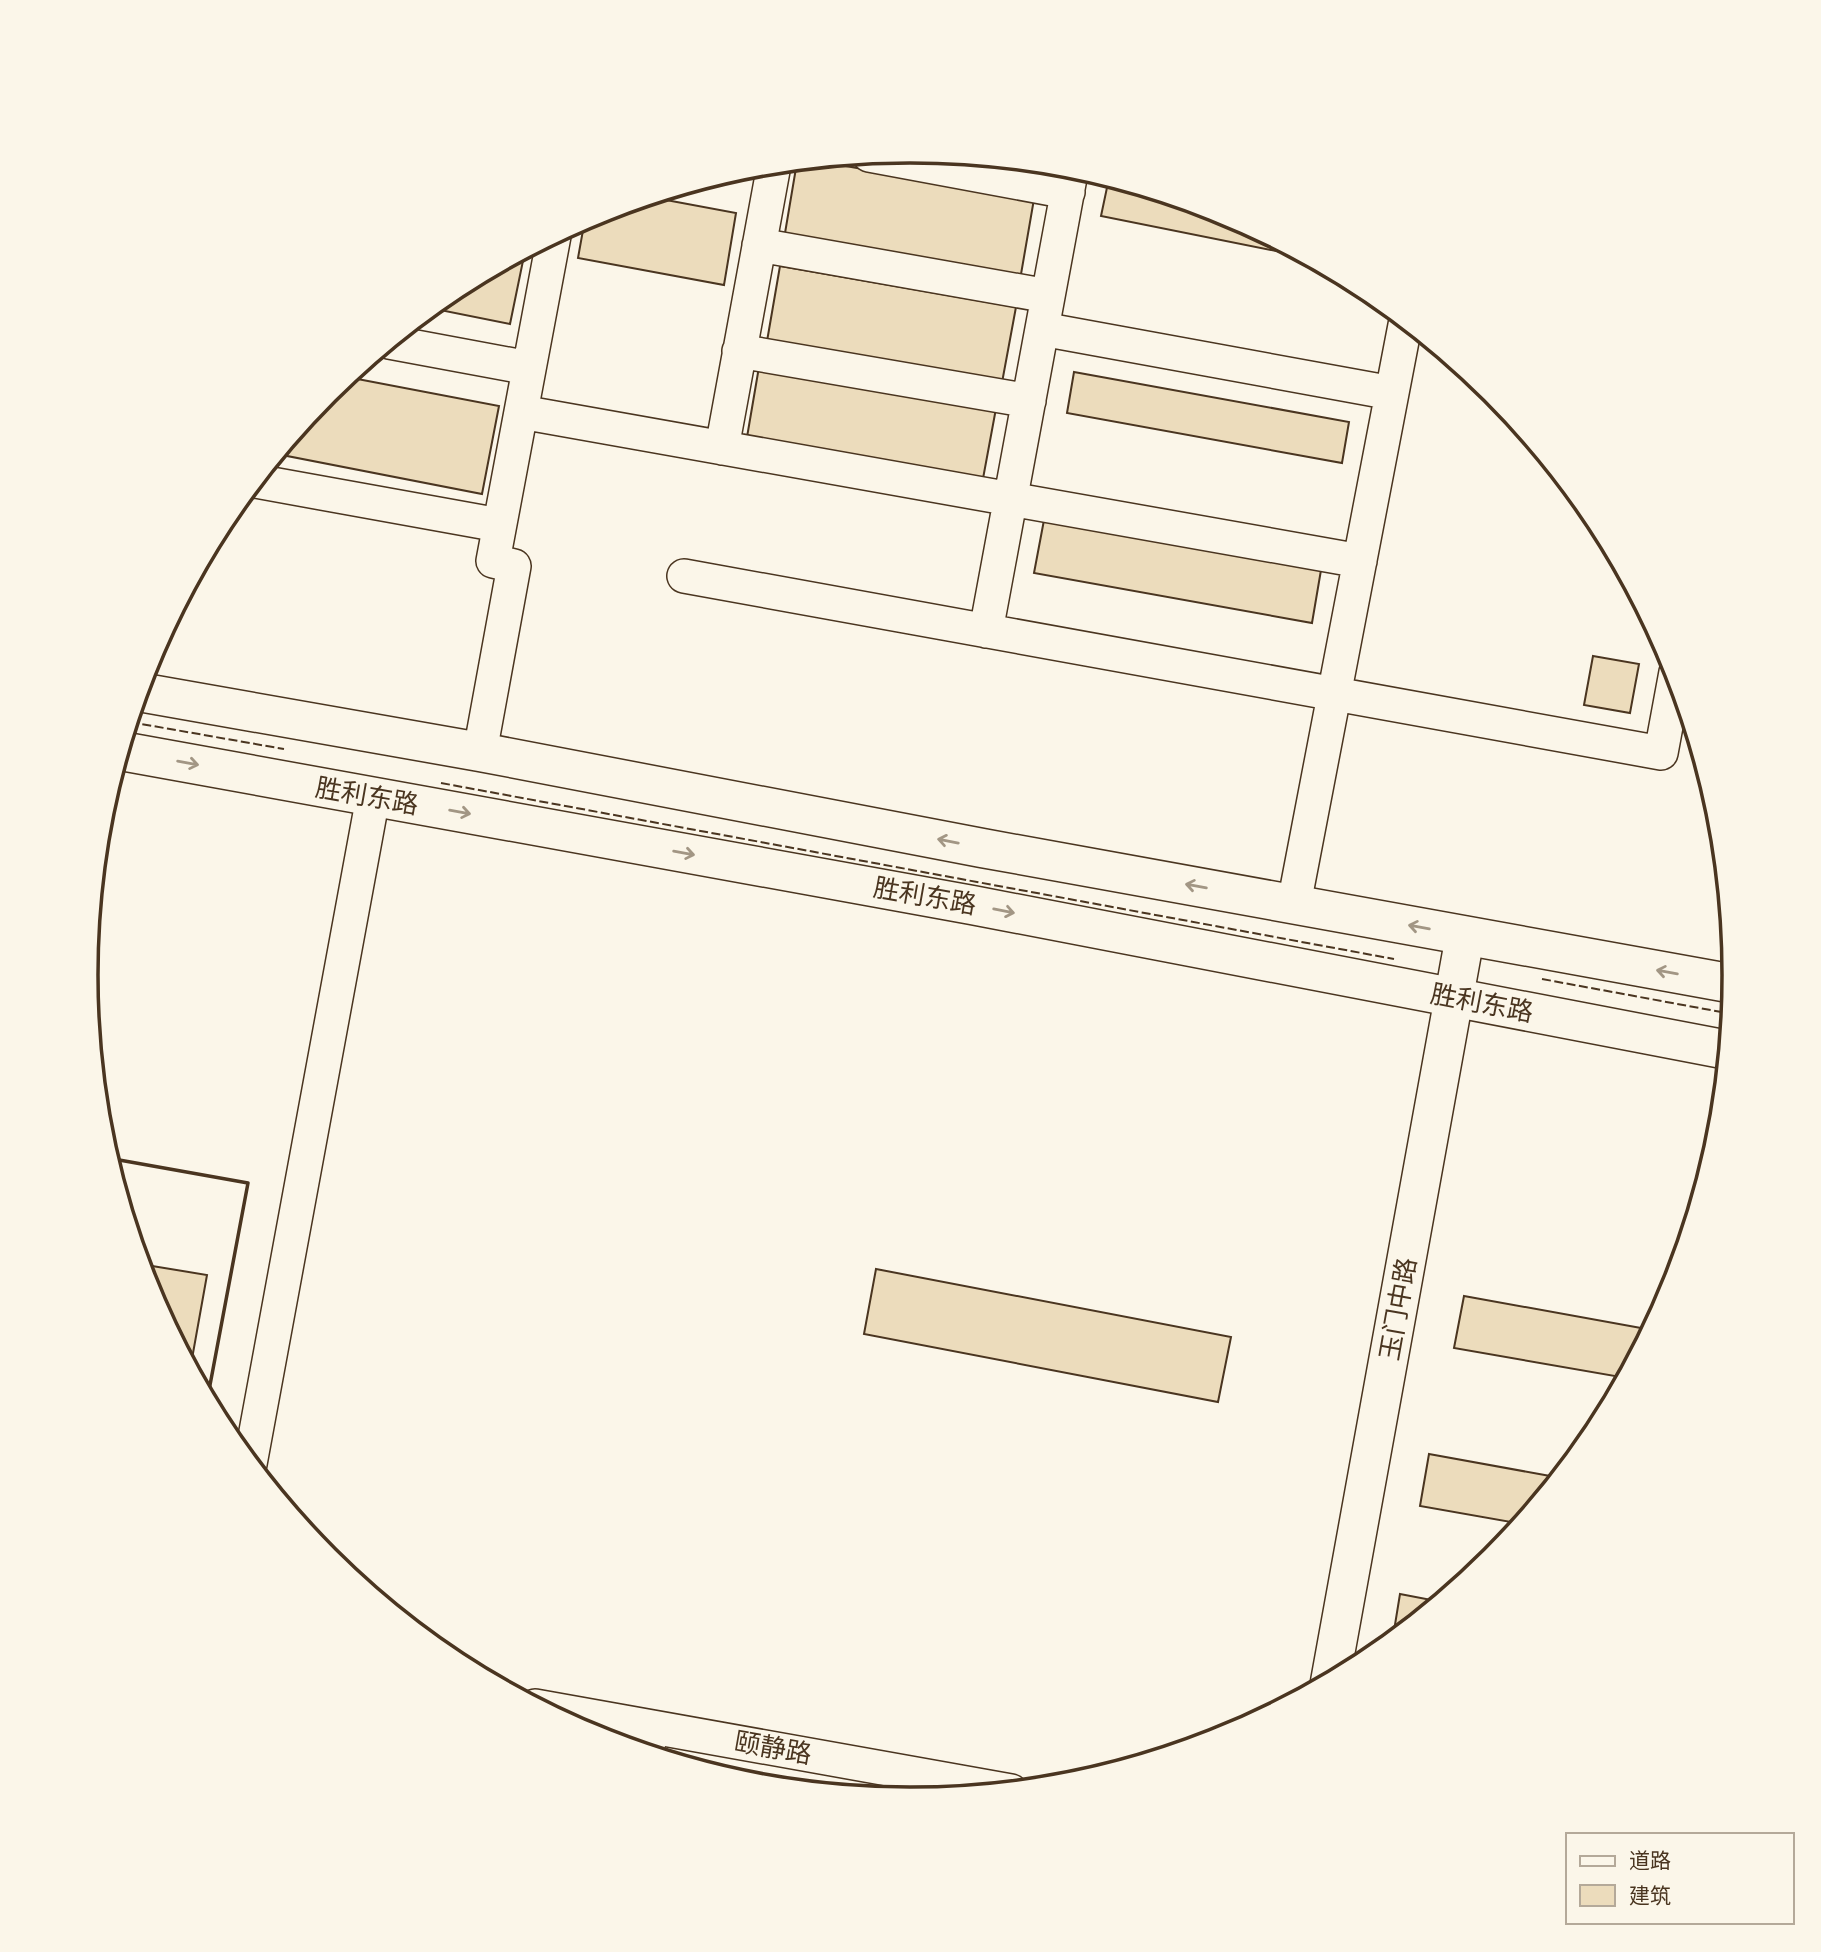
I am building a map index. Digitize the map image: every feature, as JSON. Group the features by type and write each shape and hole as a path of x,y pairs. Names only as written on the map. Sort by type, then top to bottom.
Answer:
{"main road":[{"path":"149,694 480,752 982,848 1723,982"},
{"name":"胜利东路","path":"130,753 986,907 1719,1048"},
{"name":"玉门中路","path":"1333,1670 1465,936"}],"street":[{"path":"943,164 1070,180 986,631"},
{"path":"722,448 772,176"},
{"path":"759,245 1048,296"},
{"path":"480,752 514,566 492,561 552,247"},
{"path":"1042,329 1392,393"},
{"path":"1294,904 1404,330"},
{"path":"400,344 529,368"},
{"path":"739,351 1029,401"},
{"path":"521,412 1360,561"},
{"path":"265,483 499,525"},
{"path":"684,576 1661,753 1672,694"},
{"path":"252,1452 373,797"},
{"name":"颐静路","path":"588,1722 657,1742 975,1786"}],"building":[{"path":"846,166 1034,199 1020,280 784,239 795,171 804,170"},
{"path":"999,168 1043,175 1043,177"},
{"path":"1107,188 1221,225 1278,251 1101,216"},
{"path":"669,201 736,213 724,285 578,258 583,233"},
{"path":"523,262 510,324 444,311"},
{"path":"780,266 1016,307 1001,388 766,347"},
{"path":"760,361 997,403 982,484 746,443"},
{"path":"1074,372 1349,422 1342,463 1067,413"},
{"path":"359,379 499,406 482,494 287,456 336,401"},
{"path":"1044,520 1321,570 1312,623 1034,573"},
{"path":"1593,656 1639,664 1630,713 1584,705"},
{"path":"152,1266 207,1275 193,1355"},
{"path":"876,1269 1231,1337 1218,1402 864,1334"},
{"path":"1464,1296 1642,1328 1617,1376 1454,1348"},
{"path":"1429,1454 1551,1476 1512,1522 1420,1506"},
{"path":"1400,1594 1431,1600 1405,1621 1394,1629"}],"fence":[{"path":"139,723 284,749"},
{"path":"441,783 1394,959"},
{"path":"1542,979 1722,1012"}],"wall":[{"path":"120,1160 248,1183 210,1386"}]}
